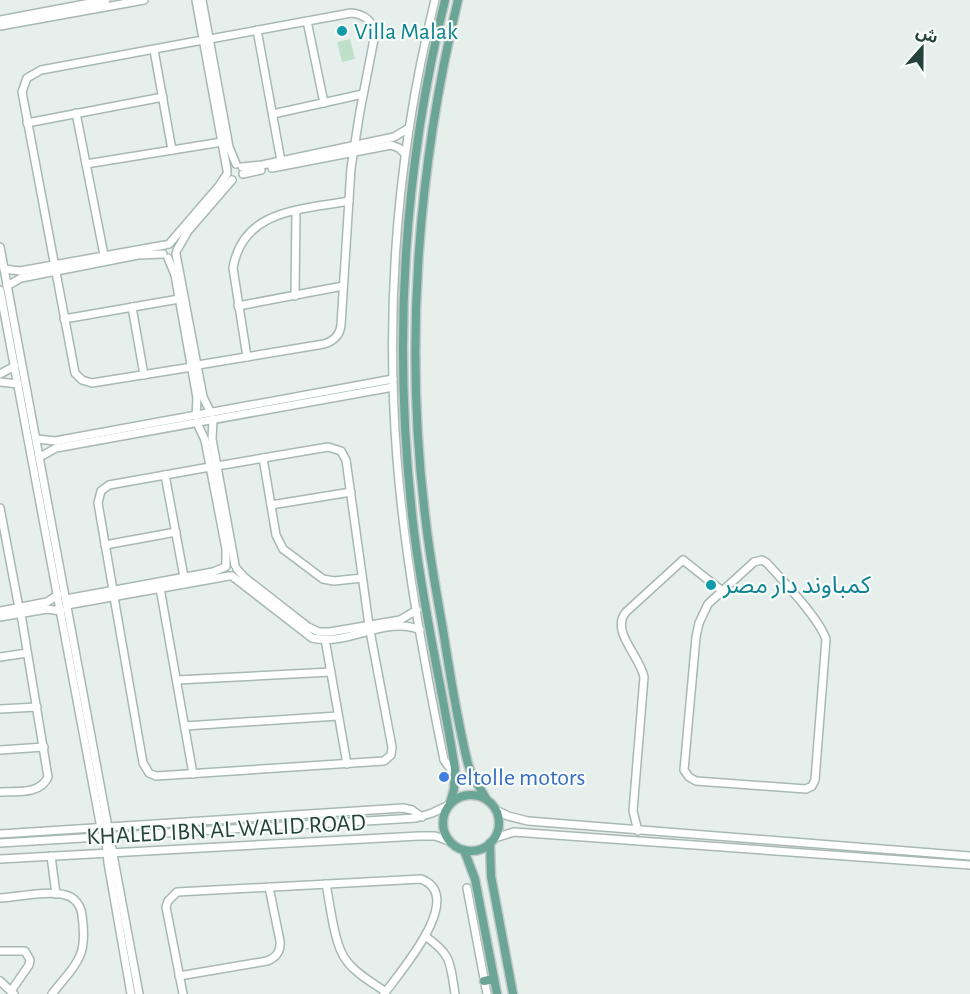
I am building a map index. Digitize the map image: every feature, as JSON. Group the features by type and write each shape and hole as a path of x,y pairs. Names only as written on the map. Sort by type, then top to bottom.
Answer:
{"main road":[{"path":"445,0 417,143 404,287 403,392 413,525 455,775 454,789 443,819 445,834 449,841 464,850 478,850 493,840"},
{"path":"458,0 432,132 421,220 416,309 416,382 420,461 427,532 466,759 472,776 496,810 499,821 493,840 490,876 513,994"},
{"path":"404,287 410,291 417,288"},
{"path":"404,310 410,306 416,309"},
{"path":"449,804 468,795 481,796 487,800"},
{"path":"464,850 472,868 480,901 496,987 485,988"},
{"path":"469,902 480,901"},
{"path":"488,945 495,941 503,942"}],"street":[{"path":"0,20 106,0"},
{"path":"0,26 119,2 144,0"},
{"path":"196,0 206,40 229,147 240,168 238,180 229,174 222,142 206,40 202,0"},
{"path":"435,0 405,154 396,262 393,383 397,459 404,524 420,630 444,760 455,775"},
{"path":"351,13 363,15 372,23 375,34 354,149 341,329 333,340 324,344 92,383 82,380 73,368 27,123 22,92 24,82 31,74 41,70 206,40 351,13"},
{"path":"307,21 324,103"},
{"path":"257,30 281,161"},
{"path":"154,50 172,150"},
{"path":"273,114 363,94"},
{"path":"27,123 163,97"},
{"path":"76,113 104,255"},
{"path":"4,268 20,272 138,255 174,257 188,231 229,174 229,166 240,168 354,149 394,137 409,128"},
{"path":"86,164 222,142"},
{"path":"240,168 391,145 399,148 405,154"},
{"path":"229,174 167,244 165,256 174,271 195,366 204,400 212,417 214,467 226,549 225,574 312,638 325,639 400,620 417,610"},
{"path":"247,357 233,268 243,240 256,225 265,220 296,211 349,201"},
{"path":"295,296 296,211"},
{"path":"4,288 21,278 104,255 167,244 175,246 195,366 197,419 214,467 236,574 160,588 113,593"},
{"path":"0,247 15,366 37,439 58,595 77,678 139,994"},
{"path":"238,306 343,286"},
{"path":"4,288 21,388 67,602 77,678"},
{"path":"64,319 179,299"},
{"path":"132,307 144,375"},
{"path":"0,374 15,366"},
{"path":"0,382 21,388"},
{"path":"40,457 52,449 74,442 393,383"},
{"path":"37,439 51,442 74,442"},
{"path":"328,447 337,448 345,455 369,628 392,751 388,758 380,762 156,776 144,767 98,503 101,491 109,485 263,458 328,447"},
{"path":"263,458 276,535 283,549 323,579 334,581 362,578"},
{"path":"165,475 184,577"},
{"path":"271,505 351,492"},
{"path":"0,508 48,773 43,785 35,789 0,792"},
{"path":"105,545 176,532"},
{"path":"638,831 633,811 644,677 640,663 622,632 621,619 683,560 721,590"},
{"path":"765,561 825,635 826,646 814,780 809,788 696,781 686,774 684,766 697,630 708,604 721,590 754,562 765,561"},
{"path":"67,602 216,571 230,564 315,631 402,626 420,630"},
{"path":"160,588 193,774"},
{"path":"0,617 47,602 58,595"},
{"path":"0,611 47,609 61,611"},
{"path":"325,639 347,764"},
{"path":"0,657 27,653"},
{"path":"177,680 331,672"},
{"path":"0,709 37,707"},
{"path":"185,726 338,716"},
{"path":"0,750 44,747"},
{"name":"KHALED IBN AL WALID ROAD","path":"0,843 422,817 449,804"},
{"path":"0,834 403,808 412,810 422,817"},
{"path":"496,810 528,821 970,856"},
{"path":"527,833 528,821"},
{"path":"493,840 514,832 970,865"},
{"name":"KHALED IBN AL WALID ROAD","path":"0,859 419,836 435,836 449,841"},
{"path":"110,852 131,994"},
{"path":"51,856 56,894"},
{"path":"183,994 166,907 172,896 183,891 269,886 414,879 427,882 433,886 438,899 436,913 425,936 385,993 351,967 344,958 339,948 326,884"},
{"path":"179,976 267,961 276,956 281,946 269,886"},
{"path":"466,888 485,988"},
{"path":"0,898 56,894 65,895 78,903 81,910 84,944 75,965 52,994"},
{"path":"425,936 442,949 448,958 455,994"},
{"path":"0,951 25,951 30,960 12,993 0,981"}],"green space":[{"path":"350,39 355,59 342,62 337,42"}],"place":[{"name":"Villa Malak","path":"342,31"},
{"name":"كمباوند دار مصر","path":"711,585"},
{"name":"eltolle motors","path":"444,777"}]}
